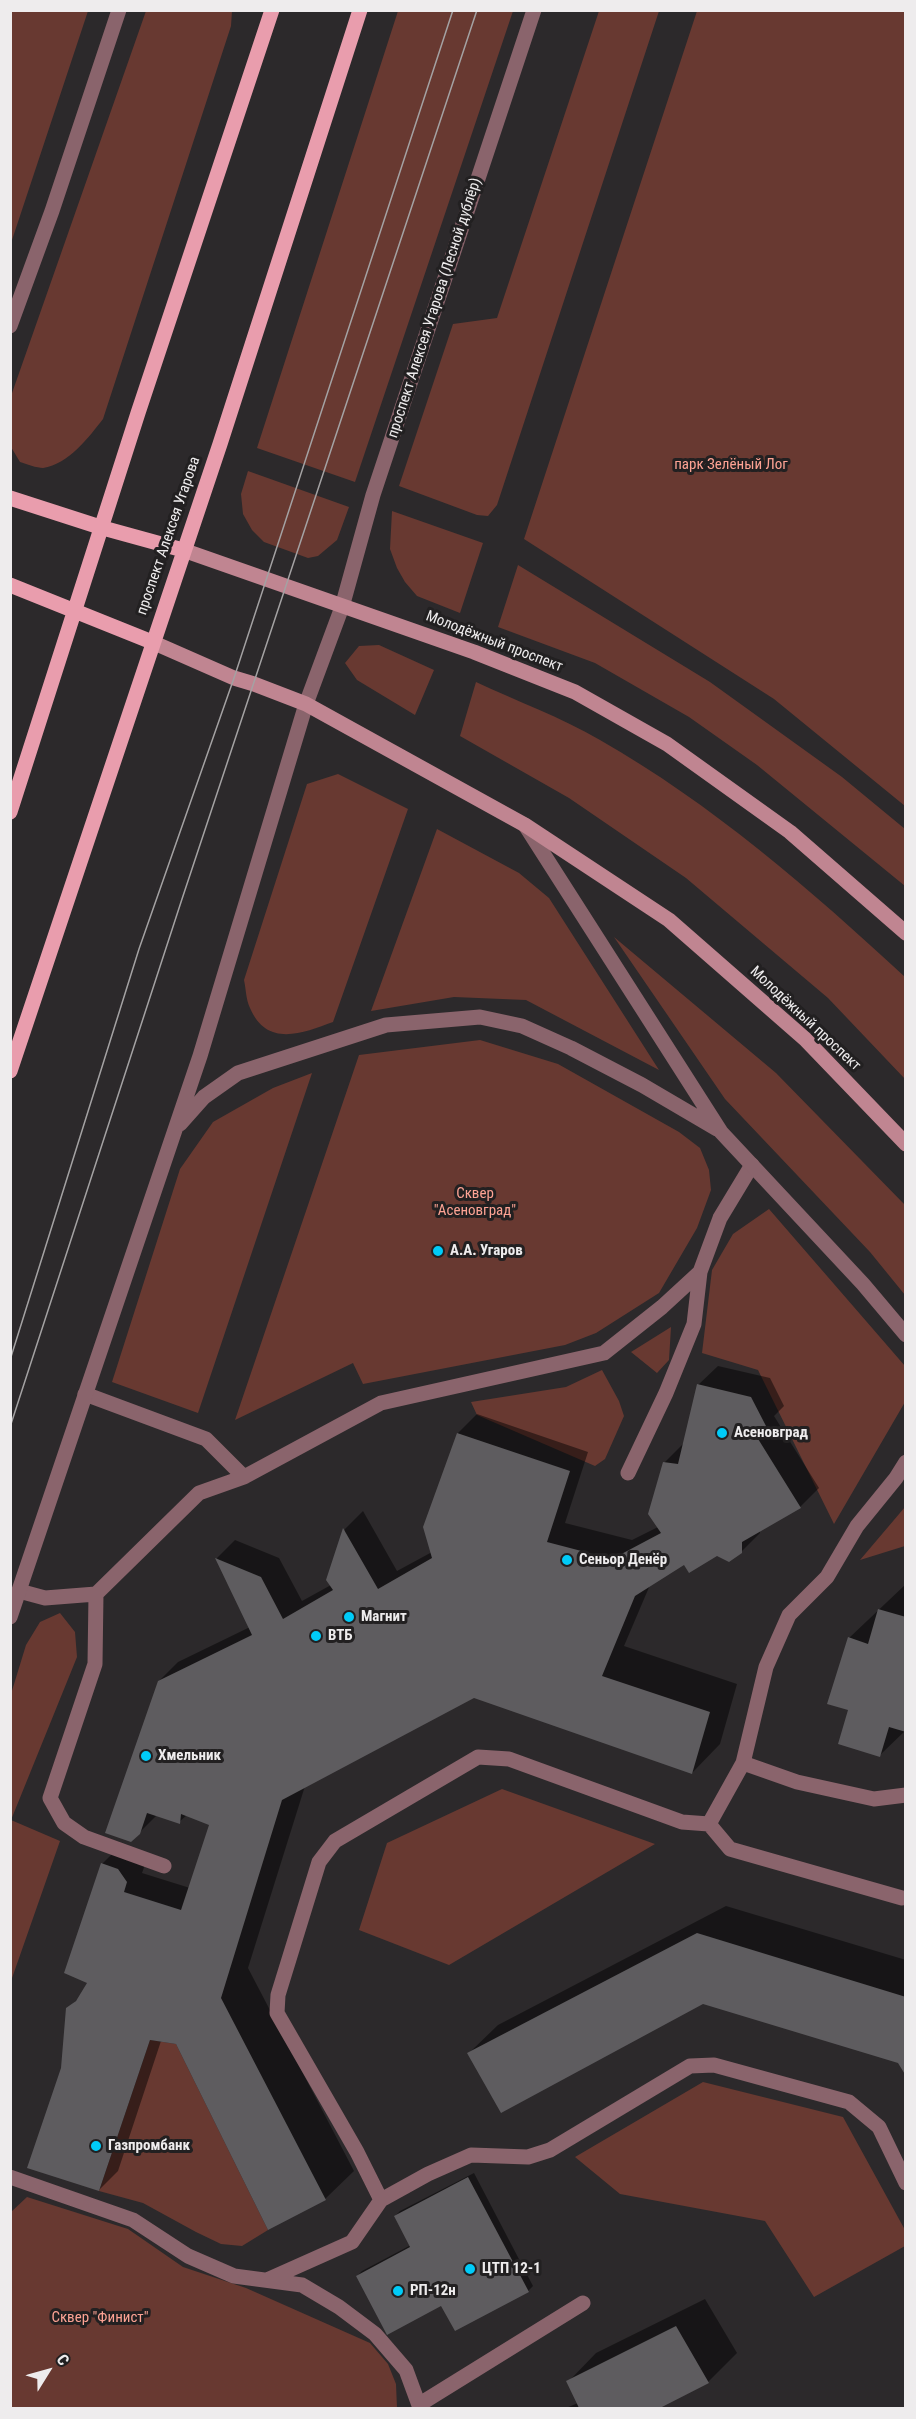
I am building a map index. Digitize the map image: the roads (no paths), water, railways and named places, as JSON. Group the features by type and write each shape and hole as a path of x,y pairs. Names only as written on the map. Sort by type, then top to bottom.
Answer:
{"main road":[{"path":"10,812 103,528 138,413 272,10"},
{"name":"проспект Алексея Угарова","path":"10,1071 360,10"},
{"name":"Молодёжный проспект","path":"10,498 103,528 183,550 474,652 575,692 667,744 790,832 906,933"},
{"name":"Молодёжный проспект","path":"10,585 152,642 234,678 306,704 525,825 669,920 805,1039 906,1144"}],"street":[{"path":"10,327 52,211 119,10"},
{"name":"проспект Алексея Угарова (Лесной дублёр)","path":"10,1617 200,1056 306,704 342,607 373,495 534,10"},
{"name":"Молодёжный проспект","path":"525,825 721,1131"},
{"path":"176,1128 204,1097 238,1072 386,1025 480,1017 522,1026 571,1048 642,1085 721,1131 856,1275 906,1335"},
{"path":"628,1473 666,1393 694,1324 700,1272 720,1218 752,1164"},
{"path":"20,1591 45,1598 96,1594 199,1493 244,1477 381,1403 604,1353 662,1307 700,1272"},
{"path":"85,1394 206,1439 244,1477"},
{"path":"709,1824 743,1763 766,1667 789,1615 827,1577 857,1526 906,1462"},
{"path":"96,1594 95,1664 50,1798 64,1823 84,1838 164,1866"},
{"path":"381,2200 357,2152 277,2013 278,1995 319,1862 335,1841 478,1757 509,1760 681,1822 709,1824 730,1849 902,1898"},
{"path":"743,1763 797,1782 874,1799 906,1795"},
{"path":"269,2279 352,2242 381,2200 428,2174 471,2155 528,2157 550,2150 690,2066 714,2065 849,2102 879,2127 906,2183"},
{"path":"10,2177 133,2220 188,2256 234,2276 302,2284 339,2307 375,2334 406,2370 420,2406 583,2303"}],"tram line":[{"path":"10,1360 139,949 234,678 453,10"},
{"path":"10,1427 182,899 477,10"}],"place":[{"name":"А.А. Угаров","path":"438,1251"},
{"name":"Асеновград","path":"722,1433"},
{"name":"Сеньор Денёр","path":"567,1560"},
{"name":"Магнит","path":"349,1617"},
{"name":"ВТБ","path":"316,1636"},
{"name":"Хмельник","path":"146,1756"},
{"name":"Газпромбанк","path":"96,2146"},
{"name":"ЦТП 12-1","path":"470,2269"},
{"name":"РП-12н","path":"398,2291"}],"park label":[{"name":"парк Зелёный Лог","path":"731,465"},
{"name":"Сквер \"Асеновград\"","path":"475,1202"},
{"name":"Сквер \"Финист\"","path":"100,2318"}]}
